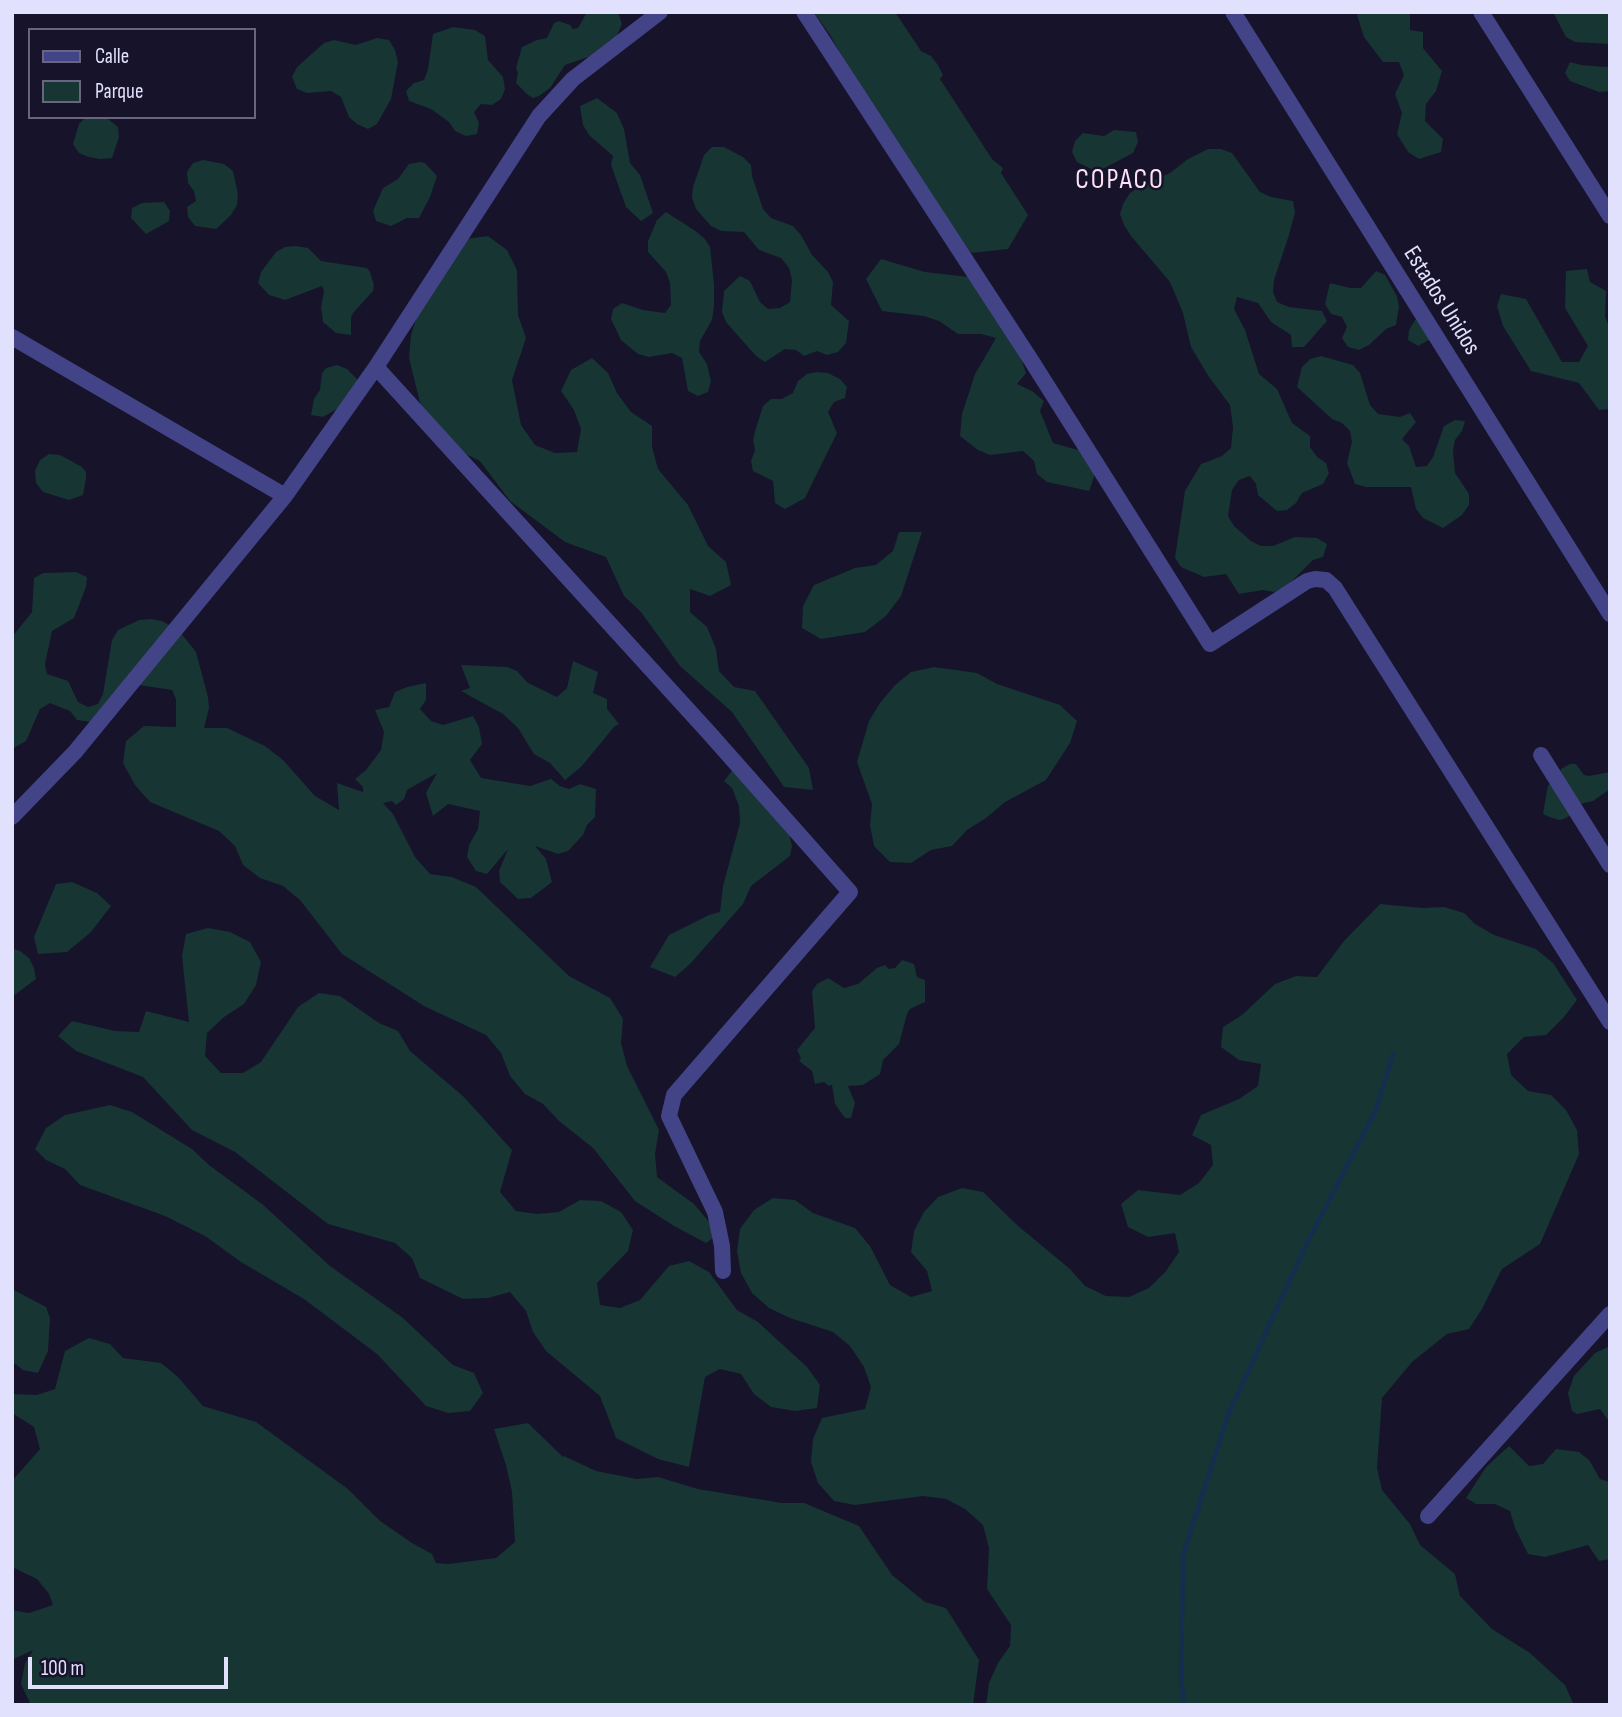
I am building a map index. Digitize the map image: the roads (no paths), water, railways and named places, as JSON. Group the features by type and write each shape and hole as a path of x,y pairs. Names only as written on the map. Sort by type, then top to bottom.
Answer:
{"street":[{"path":"12,817 75,752 285,496 376,367 539,116 573,79 660,12"},
{"path":"804,12 1031,360 1210,644 1307,581 1326,580 1335,588 1610,1022"},
{"name":"Estados Unidos","path":"1233,12 1610,614"},
{"path":"1481,12 1610,216"},
{"path":"14,342 285,496"},
{"path":"376,367 701,723 850,892 674,1095 669,1116 715,1212 722,1245 723,1271"},
{"path":"1541,755 1610,865"},
{"path":"1428,1516 1610,1314"}],"waterway":[{"path":"1184,1705 1181,1680 1183,1555 1228,1415 1307,1243 1376,1110 1393,1054"}],"district":[{"name":"COPACO","path":"1120,181"}]}
